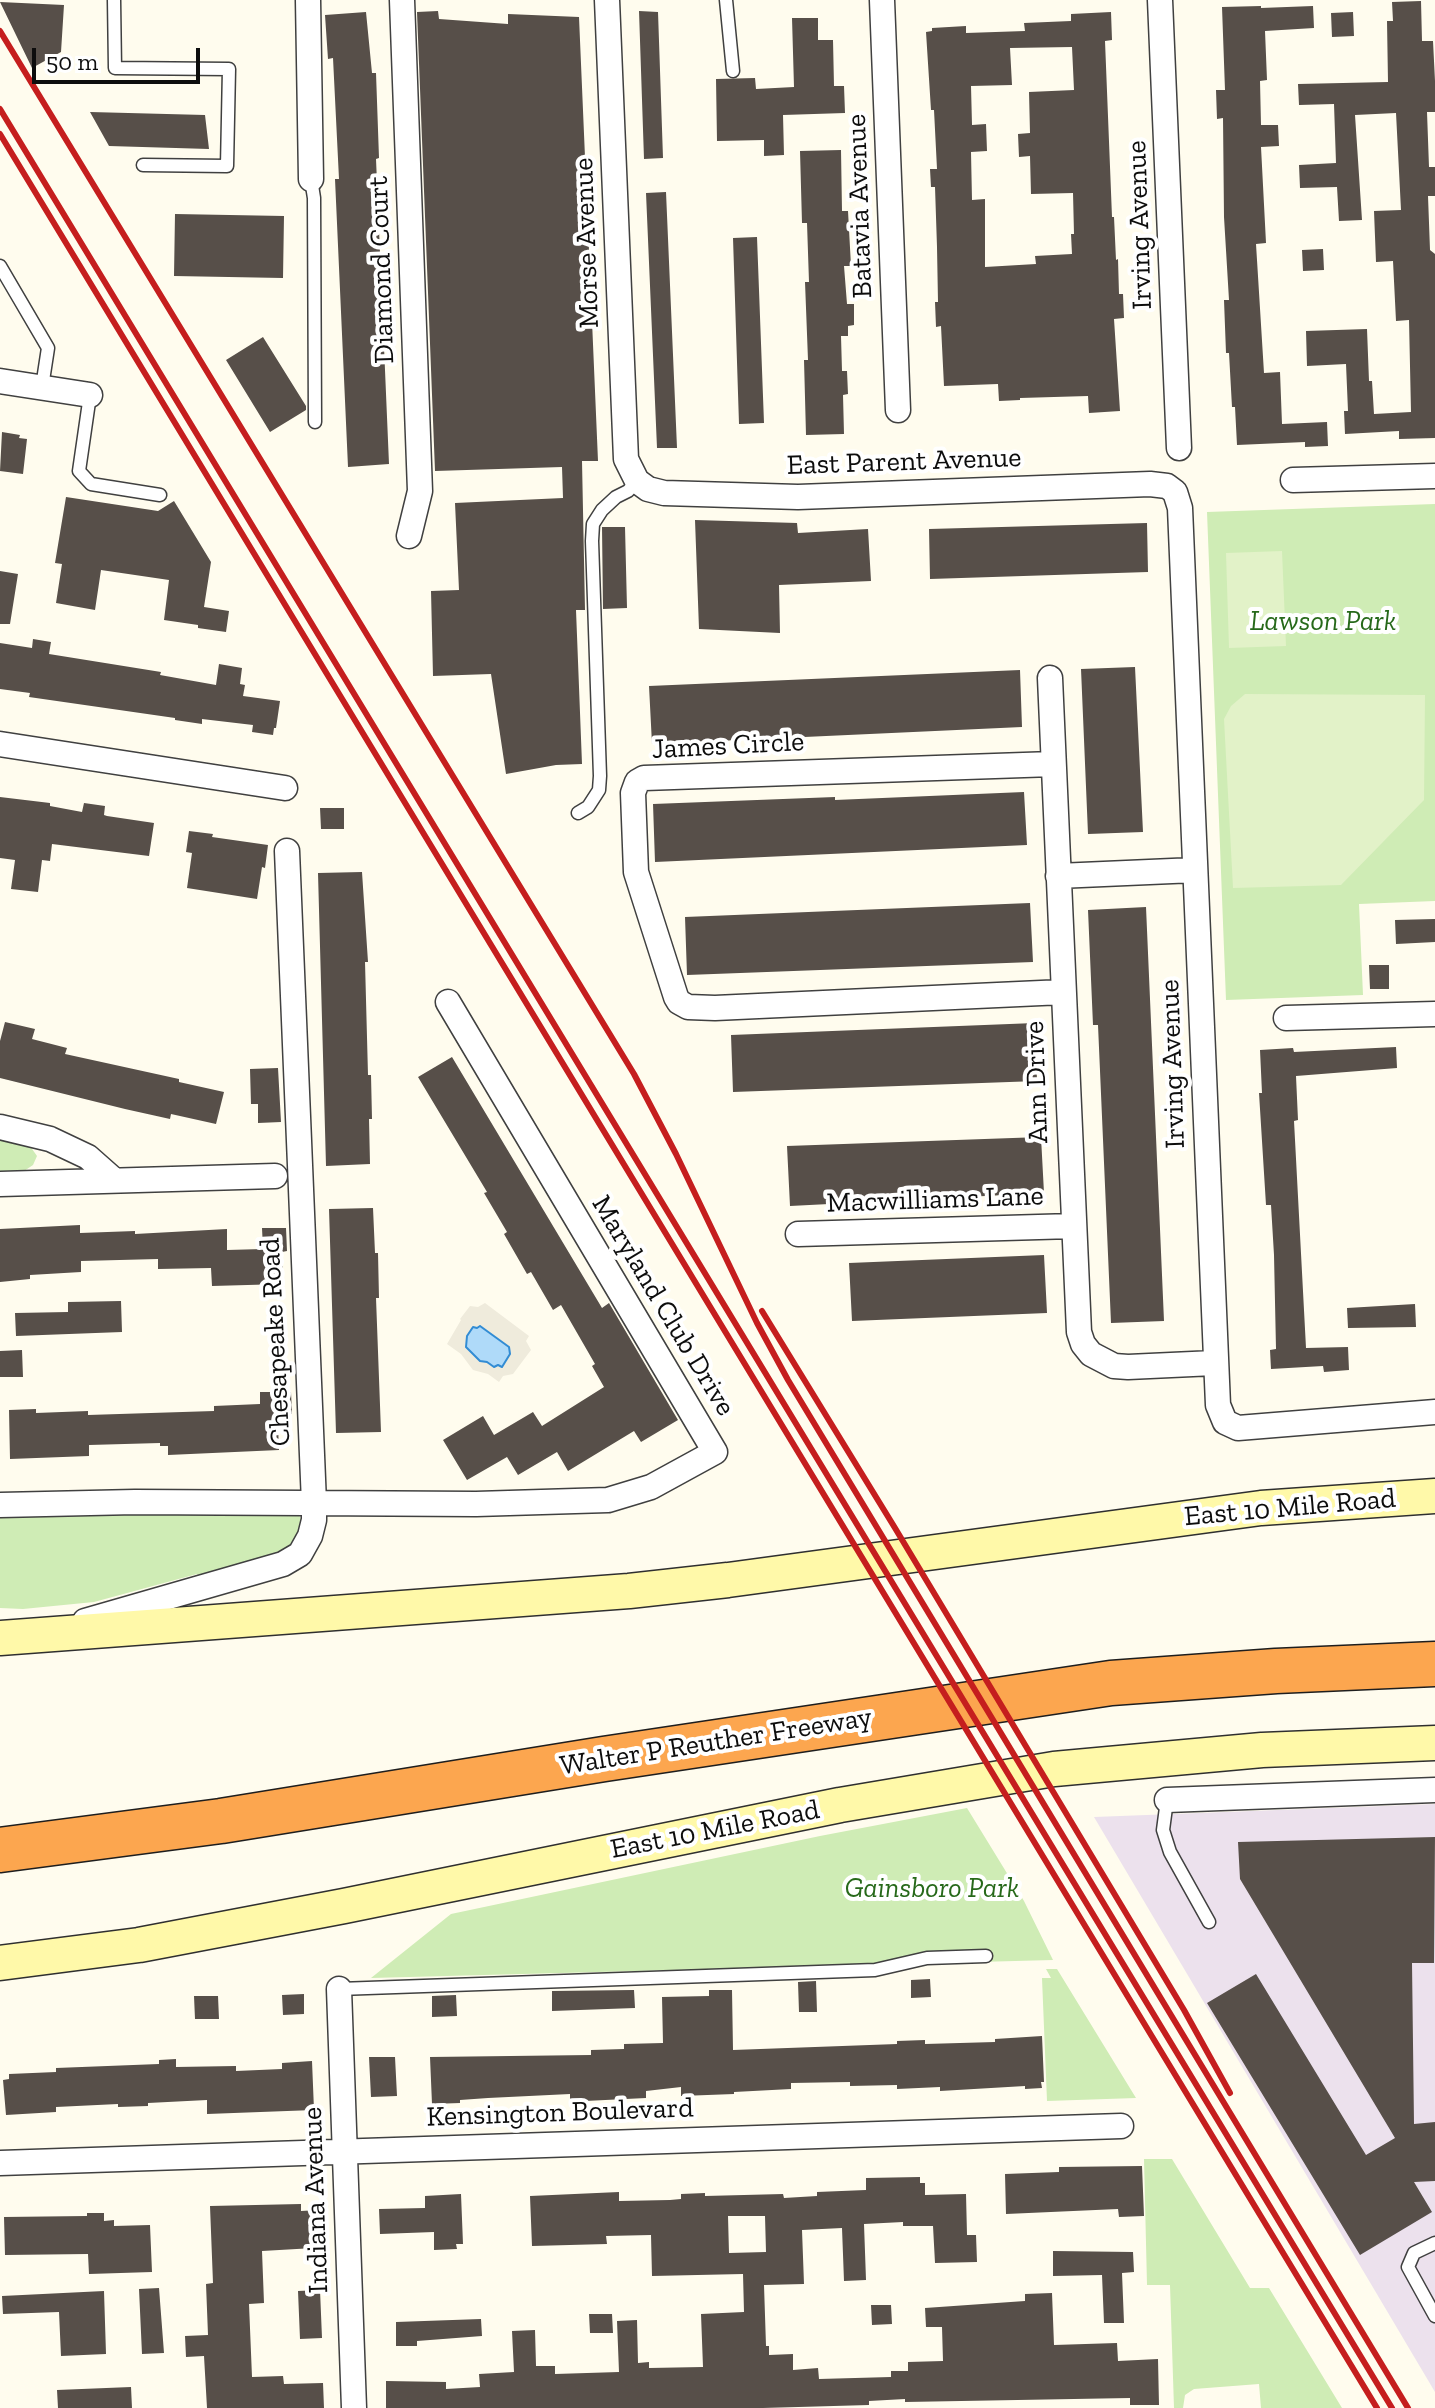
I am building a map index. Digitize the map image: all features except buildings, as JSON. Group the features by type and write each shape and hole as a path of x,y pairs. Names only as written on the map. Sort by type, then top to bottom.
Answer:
{"highway":[{"name":"Walter P Reuther Freeway","path":"0,1850 221,1821 604,1759 1111,1683 1435,1664"}],"main road":[{"name":"East 10 Mile Road","path":"0,1638 629,1591 824,1568 1218,1513 1435,1496"},
{"name":"East 10 Mile Road","path":"0,1963 139,1945 840,1805 1054,1769 1262,1750 1435,1743"}],"street":[{"path":"308,0 311,179"},
{"name":"Diamond Court","path":"402,0 420,491 409,536"},
{"name":"Morse Avenue","path":"607,0 626,459 637,481"},
{"name":"Batavia Avenue","path":"882,0 898,410"},
{"name":"Irving Avenue","path":"1160,0 1179,448"},
{"path":"0,381 90,395"},
{"path":"1293,480 1435,476"},
{"name":"East Parent Avenue","path":"637,481 648,489 664,493 798,497 1150,484 1167,486 1175,492"},
{"name":"Irving Avenue","path":"1175,492 1180,508 1218,1405 1225,1422 1238,1428 1435,1412"},
{"name":"Ann Drive","path":"1050,678 1079,1332 1091,1354 1114,1366 1214,1363"},
{"path":"0,744 285,788"},
{"name":"James Circle","path":"1053,764 644,778 637,782 633,793 636,872 676,997 688,1007 1063,992"},
{"name":"Chesapeake Road","path":"39,1635 294,1559 310,1536 314,1503 287,851"},
{"path":"1058,876 1195,870"},
{"name":"Maryland Club Drive","path":"314,1503 476,1504 608,1500 651,1487 715,1452 448,1002"},
{"path":"1286,1018 1435,1014"},
{"path":"0,1127 50,1139 88,1157 114,1180"},
{"path":"0,1184 275,1176"},
{"name":"Macwilliams Lane","path":"798,1234 1073,1226"},
{"path":"0,1505 84,1502 314,1503"},
{"path":"1167,1800 1435,1790"},
{"name":"Indiana Avenue","path":"339,1989 354,2408"},
{"name":"Kensington Boulevard","path":"0,2163 1121,2126"}],"lane":[{"path":"114,0 115,68 229,69 227,166 143,165"},
{"path":"726,0 733,71"},
{"path":"311,179 314,198 315,422"},
{"path":"0,266 48,348 42,387"},
{"path":"90,395 79,471 91,484 160,495"},
{"path":"578,813 588,807 599,790 600,776 593,524 599,513 637,481"},
{"path":"1167,1800 1163,1830 1170,1852 1209,1922"},
{"path":"339,1989 875,1970 927,1958 986,1956"},
{"path":"1435,2243 1414,2253 1408,2267 1435,2316"}],"shaded area":[{"path":"485,1303 529,1336 526,1341 531,1350 513,1374 503,1376 499,1382 488,1374 473,1370 461,1354 447,1344 470,1306 478,1307","holes":["481,1326 508,1346 510,1354 502,1366 494,1367 480,1361 466,1347 473,1328"]},
{"path":"1435,1804 1435,2392 1094,1817"}],"green space":[{"name":"Lawson Park","path":"1435,504 1435,901 1359,904 1363,995 1226,1000 1207,512"},
{"path":"1282,551 1286,646 1229,648 1226,553"},
{"path":"1245,694 1425,695 1424,800 1341,885 1233,888 1224,719 1231,706"},
{"path":"0,1139 30,1146 37,1156 33,1165 24,1171 0,1172"},
{"path":"299,1515 302,1521 291,1547 278,1555 199,1578 197,1574 94,1602 23,1609 0,1608 0,1516"},
{"name":"Gainsboro Park","path":"967,1808 1024,1901 1053,1960 371,1978 451,1914"},
{"name":"Gainsboro Park","path":"1046,1969 1057,1969 1136,2098 1047,2101 1042,1978 1051,1978"},
{"path":"1144,2159 1172,2159 1250,2288 1269,2288 1342,2408 1261,2408 1259,2384 1194,2389 1185,2395 1183,2408 1174,2408 1170,2285 1147,2285"}],"water":[{"path":"480,1326 509,1347 510,1354 502,1367 480,1361 466,1347 467,1336 473,1327"}],"railway":[{"path":"0,31 634,1074 788,1380 1408,2408"},
{"path":"0,109 1392,2408"},
{"path":"0,134 1377,2408"},
{"path":"762,1311 1184,2010 1230,2093"}]}
